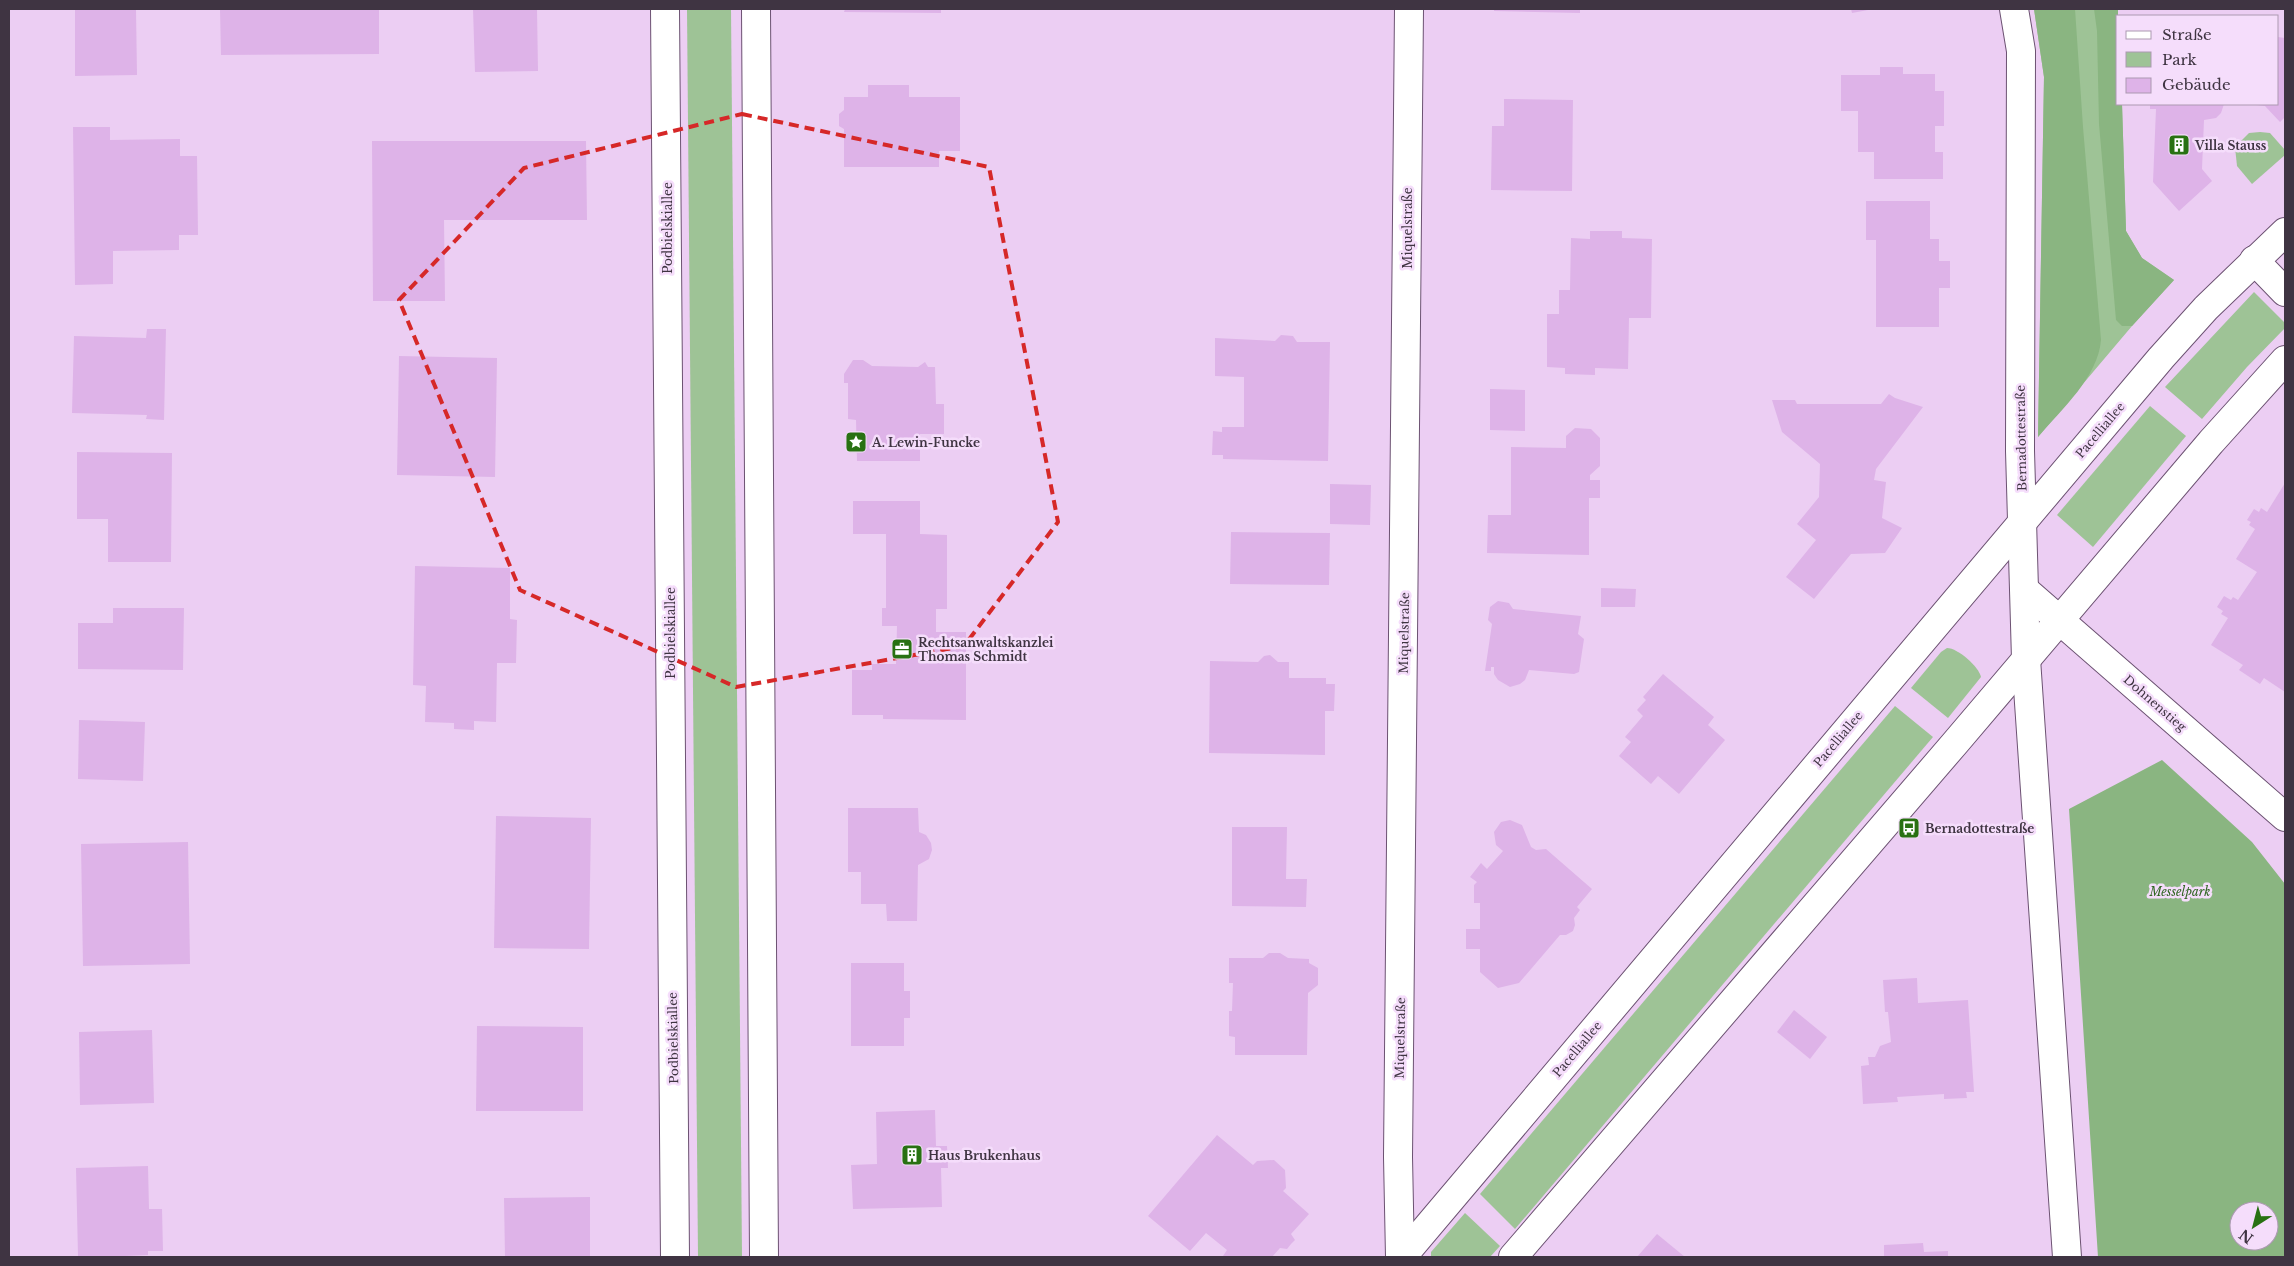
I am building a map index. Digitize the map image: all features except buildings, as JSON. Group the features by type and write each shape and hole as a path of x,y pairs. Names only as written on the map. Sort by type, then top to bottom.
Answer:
{"street":[{"name":"Podbielskiallee","path":"665,9 675,1257"},
{"path":"756,9 764,1257"},
{"name":"Miquelstraße","path":"1401,1257 1398,1157 1409,9"},
{"name":"Bernadottestraße","path":"2014,9 2021,51 2020,451 2026,659 2030,742 2067,1257"},
{"name":"Pacelliallee","path":"1401,1257 2160,358 2254,260 2285,232"},
{"path":"2254,260 2285,292"},
{"path":"1513,1257 2217,435 2285,360"},
{"name":"Dohnenstieg","path":"2025,590 2285,817"}],"highlighted area":[{"path":"742,114 989,167 1058,522 964,646 736,687 520,590 399,300 524,168"}],"green space":[{"path":"687,9 731,9 742,1257 698,1257"},
{"path":"2034,9 2118,9 2118,15 2116,15 2116,105 2122,105 2126,231 2142,258 2174,280 2132,326 2038,437 2044,77"},
{"path":"2034,9 2075,9 2101,340 2098,354 2086,380 2068,404 2038,437 2044,77"},
{"path":"2094,9 2118,9 2118,15 2116,15 2116,105 2122,105 2126,231 2142,258 2174,280 2132,326 2122,326 2116,320 2099,124 2097,31"},
{"path":"2249,133 2270,133 2285,150 2285,155 2252,184 2237,166 2235,147"},
{"path":"2254,292 2285,323 2285,328 2247,367 2202,419 2165,387"},
{"path":"2150,406 2186,436 2093,547 2057,515"},
{"path":"1947,648 1957,651 1967,659 1976,668 1981,677 1948,718 1911,688 1941,652"},
{"path":"1895,706 1933,737 1515,1229 1480,1194"},
{"name":"Messelpark","path":"2162,760 2252,842 2285,884 2285,1257 2098,1257 2069,809"},
{"path":"1465,1213 1500,1246 1490,1257 1431,1257 1431,1252"}],"place":[{"name":"Villa Stauss","path":"2179,145"},
{"name":"A. Lewin-Funcke","path":"856,442"},
{"name":"Rechtsanwaltskanzlei Thomas Schmidt","path":"902,649"},
{"name":"Bernadottestraße","path":"1909,828"},
{"name":"Haus Brukenhaus","path":"912,1155"}]}
